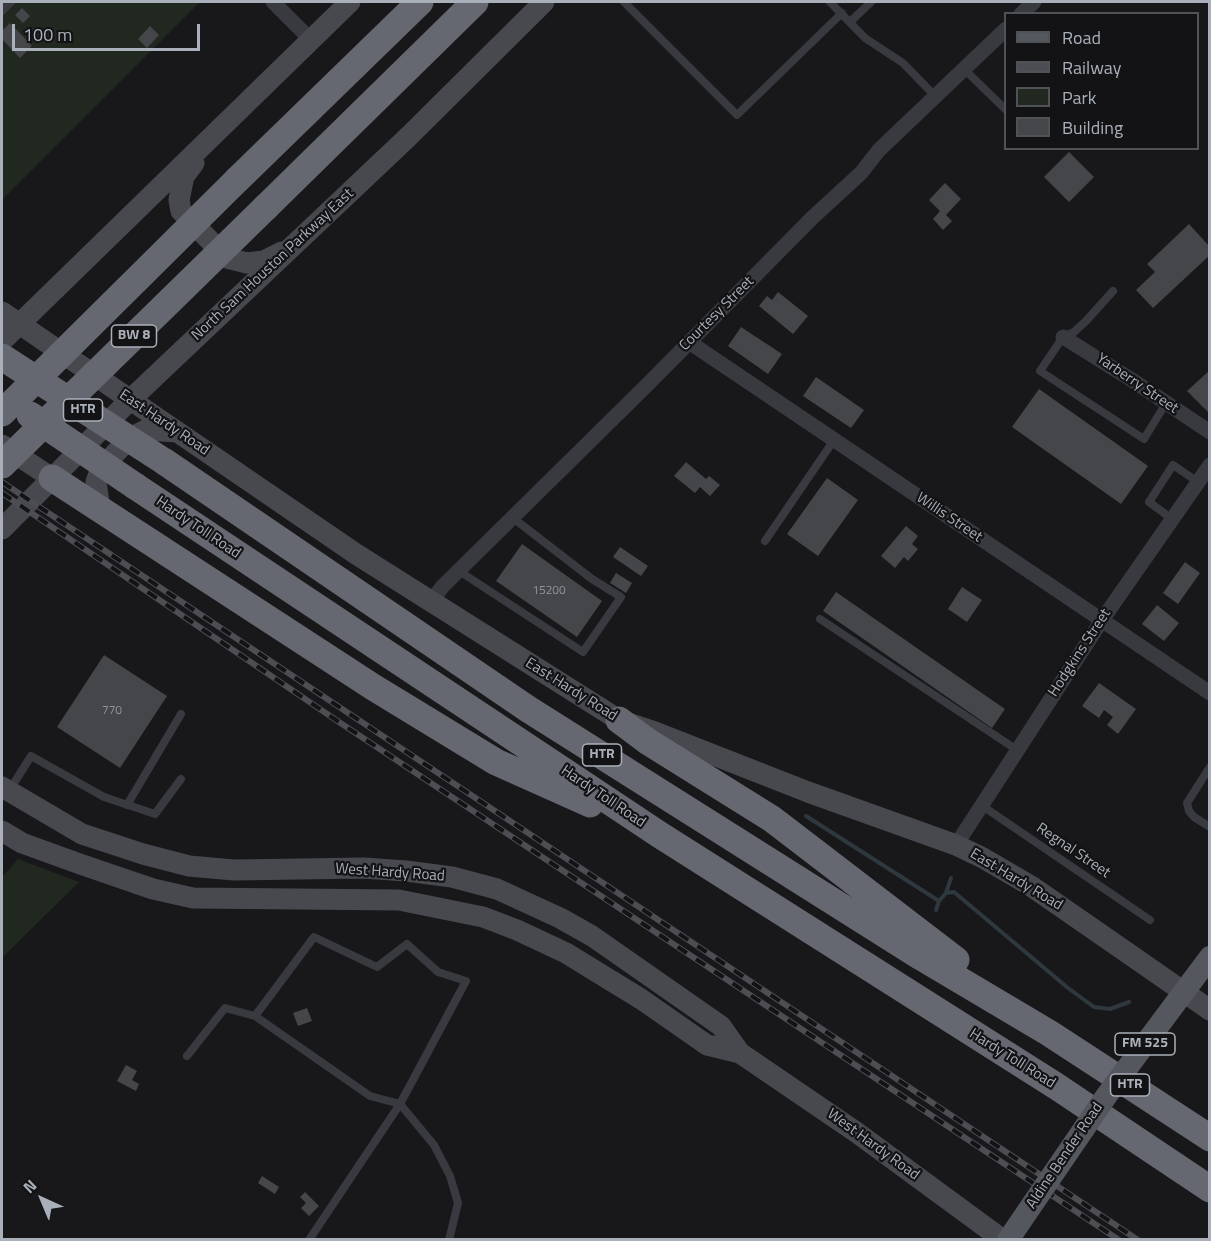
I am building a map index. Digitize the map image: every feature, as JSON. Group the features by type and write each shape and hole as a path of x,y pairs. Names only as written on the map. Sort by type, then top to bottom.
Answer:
{"highway":[{"name":"BW 8","path":"2,413 420,2"},
{"name":"BW 8","path":"2,465 475,2"},
{"name":"HTR","path":"2,357 165,462 528,709 921,957 1049,1033 1209,1138"},
{"name":"Hardy Toll Road","path":"2,396 660,836 1056,1086 1209,1190"},
{"path":"52,478 373,687 496,762 660,836"},
{"path":"619,720 647,741 772,819 1049,1033"}],"main road":[{"path":"2,341 350,2"},
{"name":"North Sam Houston Parkway East","path":"2,529 130,400 408,137 544,2"},
{"path":"212,138 184,176 179,200 181,211 227,258 247,263 264,261 292,248"},
{"name":"East Hardy Road","path":"2,312 357,554 619,720 956,845 1031,886 1209,1010"},
{"path":"100,510 96,482 101,468 108,460 130,438 146,430 177,432"},
{"path":"2,445 52,478"},
{"name":"West Hardy Road","path":"5,790 82,834 189,866 234,870 364,868 406,871 452,877 497,889 536,909 560,918 592,936 721,1026 740,1053"},
{"name":"West Hardy Road","path":"2,831 22,843 67,860 153,889 193,898 399,900 483,917 517,930 566,953 641,999 708,1045 740,1053 856,1132 1003,1239"},
{"path":"67,860 82,834"},
{"path":"517,930 536,909"},
{"name":"Aldine Bender Road","path":"1008,1239 1107,1095 1206,962"}],"street":[{"path":"273,2 311,40"},
{"name":"Courtesy Street","path":"431,602 442,587 812,218 861,173 879,150 1004,30"},
{"name":"Yarberry Street","path":"1064,337 1209,432"},
{"name":"Willis Street","path":"689,342 1209,693"},
{"name":"Hodgkins Street","path":"956,845 1102,620 1209,465"}],"lane":[{"path":"2,11 11,2"},
{"path":"624,2 737,115 842,13"},
{"path":"830,2 865,38 903,63 935,96"},
{"path":"850,22 871,2"},
{"path":"963,69 1004,109"},
{"path":"1113,291 1086,321 1074,332 1064,337 1040,371 1144,440 1166,403"},
{"path":"765,541 834,440"},
{"path":"1172,519 1149,502 1173,465 1198,482"},
{"path":"459,571 584,652 621,597 592,579 513,518"},
{"path":"820,619 1017,750"},
{"path":"127,805 181,714"},
{"path":"5,790 31,756 104,798 155,814 181,779"},
{"path":"1209,767 1187,803 1188,811 1209,827"},
{"name":"Regnal Street","path":"981,805 1150,920"},
{"path":"255,1016 314,937 377,967 407,944 438,972 466,981 399,1104 309,1239"},
{"path":"187,1056 225,1008 255,1016 370,1096 399,1104 434,1145 450,1176 458,1203 449,1239"}],"green space":[{"path":"2,2 200,2 2,200"},
{"path":"18,859 79,882 2,958 2,877"}],"building":[{"path":"22,8 30,16 23,23 15,15"},
{"path":"10,23 32,46 20,58 2,39 2,31"},
{"path":"150,26 159,35 147,48 138,39"},
{"path":"1069,152 1094,177 1069,202 1044,177"},
{"path":"945,183 961,199 946,215 952,221 943,230 933,219 940,211 929,200"},
{"path":"1189,224 1210,247 1210,255 1153,308 1136,290 1155,272 1147,264"},
{"path":"778,292 808,316 793,334 759,306 767,296 772,300"},
{"path":"741,327 782,354 768,374 728,346"},
{"path":"1210,370 1210,414 1187,391"},
{"path":"816,377 864,410 851,428 803,396"},
{"path":"1039,389 1148,466 1121,504 1012,427"},
{"path":"686,462 706,479 709,476 720,485 710,496 700,487 695,493 674,476"},
{"path":"827,478 858,500 818,556 787,534"},
{"path":"906,526 918,536 912,544 918,549 908,561 904,557 895,568 881,556"},
{"path":"522,544 602,601 577,637 496,581"},
{"path":"620,547 648,566 641,576 613,557"},
{"path":"1185,562 1200,573 1178,604 1163,593"},
{"path":"616,573 632,583 626,593 610,583"},
{"path":"962,587 982,600 967,622 948,609"},
{"path":"836,592 1005,709 992,728 823,611"},
{"path":"1157,605 1179,623 1164,641 1142,624"},
{"path":"104,655 167,696 120,768 57,727"},
{"path":"1099,683 1136,709 1118,734 1107,725 1113,717 1104,710 1099,718 1082,706"},
{"path":"307,1008 312,1021 298,1026 293,1013"},
{"path":"126,1065 137,1071 132,1080 139,1084 136,1091 117,1081"},
{"path":"262,1176 279,1187 275,1194 258,1183"},
{"path":"305,1192 319,1206 309,1216 301,1208 306,1203 300,1197"}],"waterway":[{"path":"806,816 939,901"},
{"path":"946,893 951,878"},
{"path":"936,910 939,901 946,893 954,892 1068,988 1094,1007 1110,1009 1129,1002"}],"railway":[{"path":"2,482 1138,1240"},
{"path":"2,493 336,720 1119,1240"}]}
